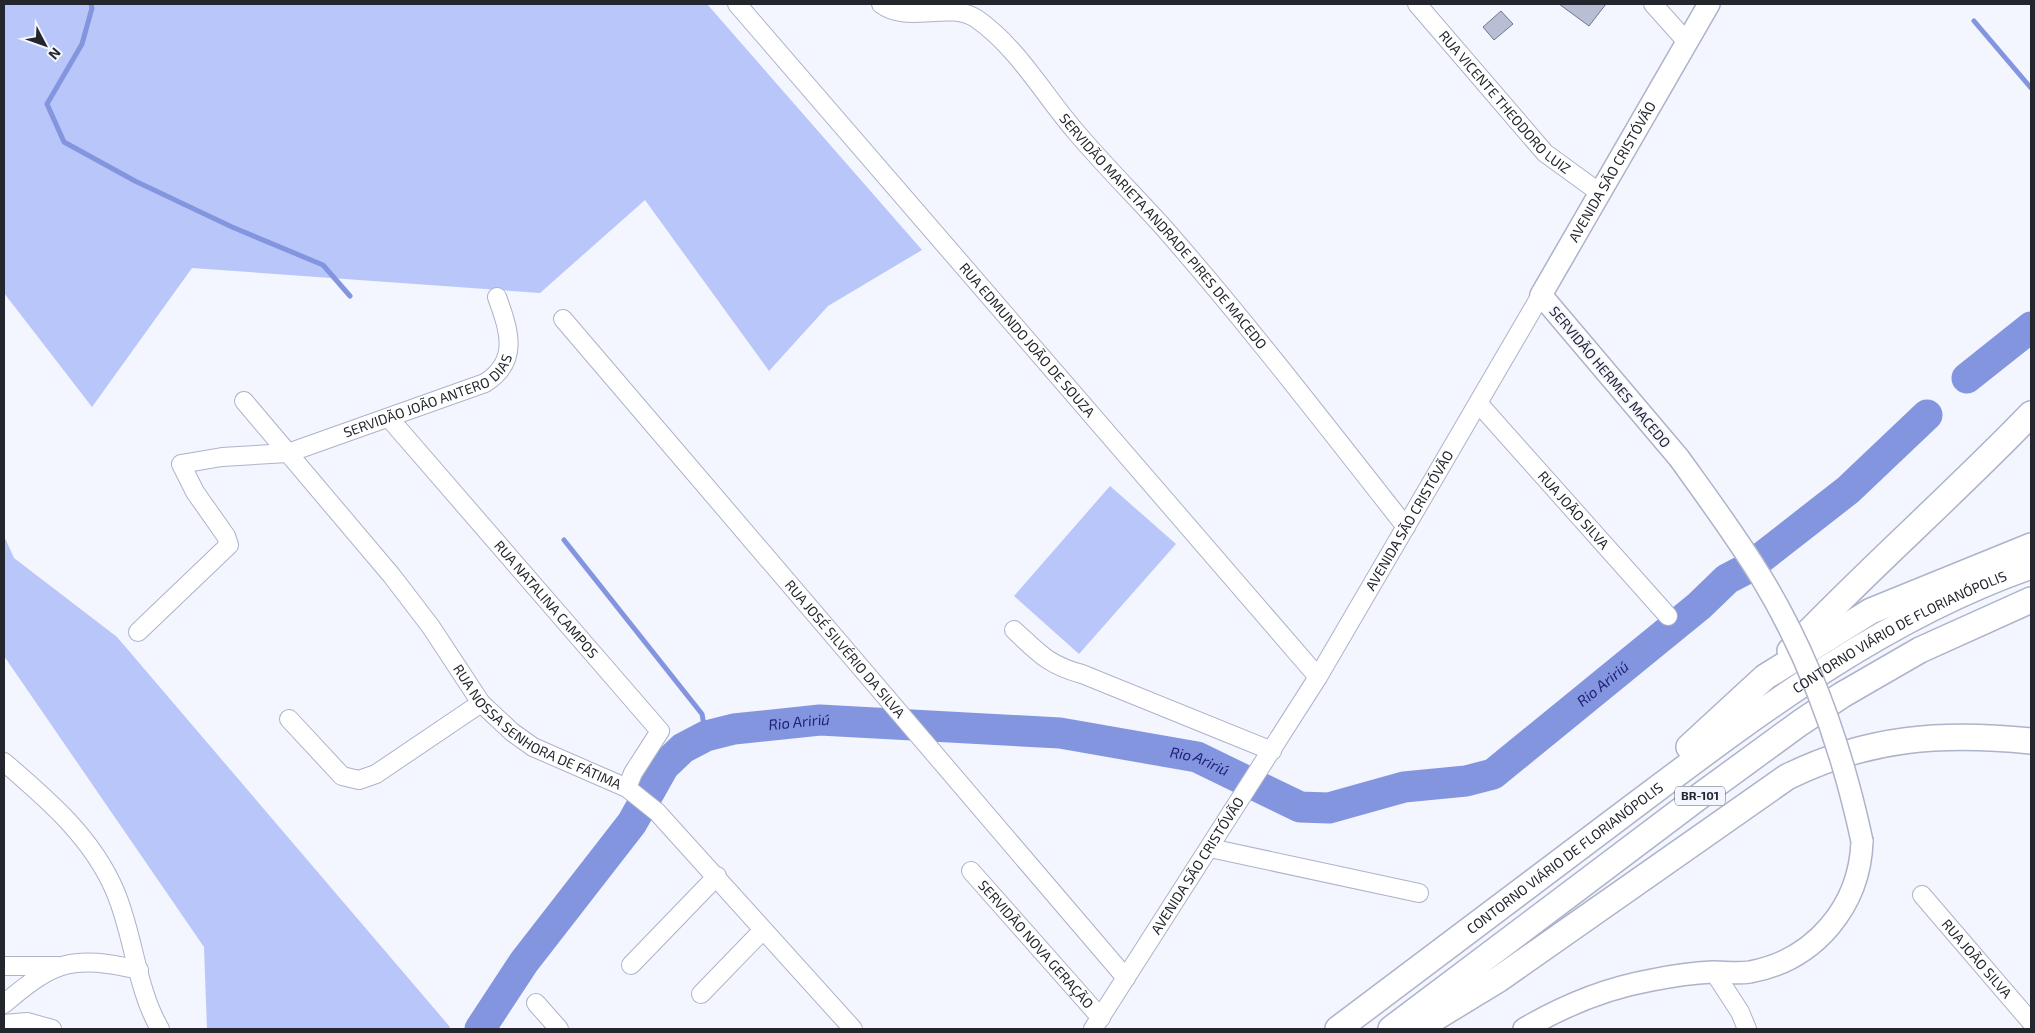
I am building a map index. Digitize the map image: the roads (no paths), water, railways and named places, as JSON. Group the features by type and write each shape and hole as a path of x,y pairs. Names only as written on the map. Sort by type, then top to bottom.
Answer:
{"highway":[{"path":"1765,677 1850,588 1988,460 2031,414"},
{"name":"BR-101","path":"1584,843 1765,677 1871,611 2031,546"},
{"name":"CONTORNO VIÁRIO DE FLORIANÓPOLIS","path":"1338,1029 1741,725 1824,669 1875,638 1944,602 2031,566"},
{"name":"CONTORNO VIÁRIO DE FLORIANÓPOLIS","path":"1392,1029 1700,796 1800,723 1842,695 1920,650 2031,600"},
{"path":"1417,1029 1499,979 1788,778 1820,761 1902,740 1958,738 2031,741"}],"main road":[{"name":"AVENIDA SÃO CRISTÓVÃO","path":"1541,295 1709,4"},
{"name":"SERVIDÃO HERMES MACEDO","path":"1541,295 1679,458 1744,550 1782,613 1800,649 1828,716 1843,763 1862,842 1861,860 1852,891 1840,914 1824,933 1797,955 1765,968 1748,972 1714,972"},
{"path":"1524,1029 1555,1013 1617,989 1681,975 1714,972"}],"street":[{"name":"RUA EDMUNDO JOÃO DE SOUZA","path":"736,4 1318,677"},
{"name":"SERVIDÃO MARIETA ANDRADE PIRES DE MACEDO","path":"881,4 898,11 957,11 968,14 978,20 1000,40 1076,132 1164,228 1244,322 1406,527"},
{"name":"RUA VICENTE THEODORO LUIZ","path":"1417,4 1546,153 1600,193"},
{"path":"1653,4 1687,42"},
{"name":"AVENIDA SÃO CRISTÓVÃO","path":"1097,1023 1241,801 1318,677 1541,295"},
{"name":"SERVIDÃO JOÃO ANTERO DIAS","path":"138,632 229,545 226,536 195,492 181,464 222,457 288,453 485,382 503,368 508,359 508,336 497,297"},
{"name":"RUA JOSÉ SILVÉRIO DA SILVA","path":"564,319 1126,978"},
{"name":"RUA NOSSA SENHORA DE FÁTIMA","path":"244,402 403,591 431,627 481,703 512,732 533,746 631,791 657,812 717,876 853,1029"},
{"name":"RUA JOÃO SILVA","path":"1479,404 1668,616"},
{"name":"RUA NATALINA CAMPOS","path":"388,418 660,731 633,773 631,791"},
{"path":"1014,630 1047,661 1061,668 1082,674 1272,751"},
{"path":"289,719 342,776 359,780 376,774 481,703"},
{"path":"4,762 54,804 96,854 116,892 155,1020 160,1029"},
{"path":"1210,848 1419,893"},
{"name":"SERVIDÃO NOVA GERAÇÃO","path":"971,871 1097,1023"},
{"path":"631,965 717,876"},
{"name":"RUA JOÃO SILVA","path":"1922,895 2031,1022"},
{"path":"701,994 763,930"},
{"path":"4,966 58,966 86,961 109,963 139,970"},
{"path":"4,1004 25,986 58,966"},
{"path":"1714,972 1736,1005 1747,1029"},
{"path":"536,1003 559,1029"},
{"path":"4,1024 27,1022 52,1029"}],"waterway":[{"path":"91,4 92,8 82,44 47,104 64,142 135,181 232,227 323,265 350,296"},
{"path":"1974,21 2031,88"},
{"name":"Rio Aririú","path":"1967,378 2031,327"},
{"name":"Rio Aririú","path":"480,1029 524,962 632,823 664,766 683,748 706,736 734,729 820,720 1060,733 1197,757 1300,807 1329,808 1404,787 1466,781 1493,774 1699,606 1727,579 1748,568 1848,490 1927,415"},
{"path":"564,540 702,714 706,736"}]}
